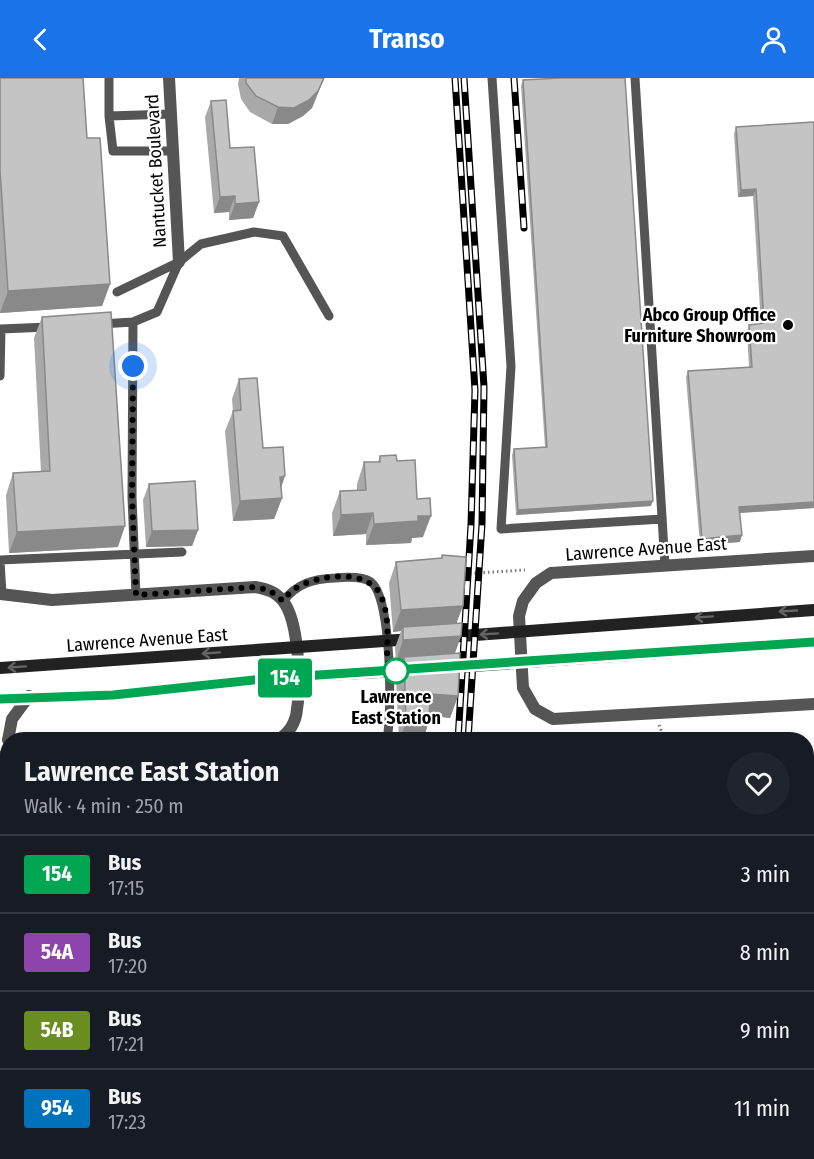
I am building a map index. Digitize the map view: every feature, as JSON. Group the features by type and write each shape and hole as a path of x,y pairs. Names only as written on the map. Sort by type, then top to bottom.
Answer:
{"main road":[{"name":"Lawrence Avenue East","path":"0,668 814,610"},
{"path":"0,699 30,696 113,695 273,678 814,642"}],"street":[{"name":"Nantucket Boulevard","path":"169,78 179,262"},
{"name":"Lawrence Avenue East","path":"814,556 551,573 536,583 523,601 519,616 523,688 535,709 553,719 814,704"},
{"path":"1,594 52,600 255,587 269,590 283,601 296,630 297,710 287,732"},
{"path":"10,732 12,719 30,696"}],"lane":[{"path":"109,78 113,152 173,151"},
{"path":"492,78 511,366 501,529 662,519"},
{"path":"635,78 665,566"},
{"path":"110,116 171,114"},
{"path":"117,292 179,262 201,244 254,232 283,236 329,316"},
{"path":"89,324 133,322 157,312 179,262"},
{"path":"133,322 136,595"},
{"path":"0,376 1,329 56,326"},
{"path":"1,594 0,561 182,552"},
{"path":"283,601 294,588 314,579 352,577 370,582 380,594 386,618 387,732"}],"path":[{"path":"451,575 525,570"}],"building":[{"path":"0,78 83,78 87,138 100,138 110,284 8,291 0,170"},
{"path":"246,78 324,78 318,91 309,100 294,108 278,107 256,96 246,83"},
{"path":"625,78 653,501 518,510 514,449 547,447 523,80"},
{"path":"226,100 230,148 254,147 259,202 235,204 235,196 220,197 211,101"},
{"name":"Abco Group Office Furniture Showroom","path":"814,122 814,502 739,507 742,535 702,539 688,371 752,367 749,325 764,323 756,189 741,190 736,127"},
{"path":"111,312 125,526 17,532 13,473 50,471 42,317"},
{"path":"257,378 263,448 283,447 285,476 280,477 282,498 240,501 233,411 241,410 239,379"},
{"path":"396,455 397,461 415,460 417,499 430,498 431,516 418,516 418,521 374,524 373,513 341,515 340,491 366,490 364,462 380,462 380,456"},
{"path":"195,481 198,530 152,531 149,484"},
{"path":"442,555 466,557 463,606 401,610 396,562 442,558"},
{"path":"462,623 461,636 403,640 403,627"},
{"path":"460,653 458,696 431,694 428,724 406,722 404,657"}],"railway":[{"path":"455,78 475,390 471,525 458,732"},
{"path":"464,78 484,387 482,524 469,732"},
{"path":"514,78 524,228"}],"bus line":[{"name":"154","path":"0,699 30,696 113,695 273,678 814,642"}],"place":[{"name":"Abco Group Office Furniture Showroom","path":"788,325"},
{"name":"Lawrence East Station","path":"396,671"}],"route":[{"path":"133,366 132,497 136,595 255,587 269,590 283,601 294,588 314,579 352,577 370,582 380,594 386,618 387,662 396,671"}]}
